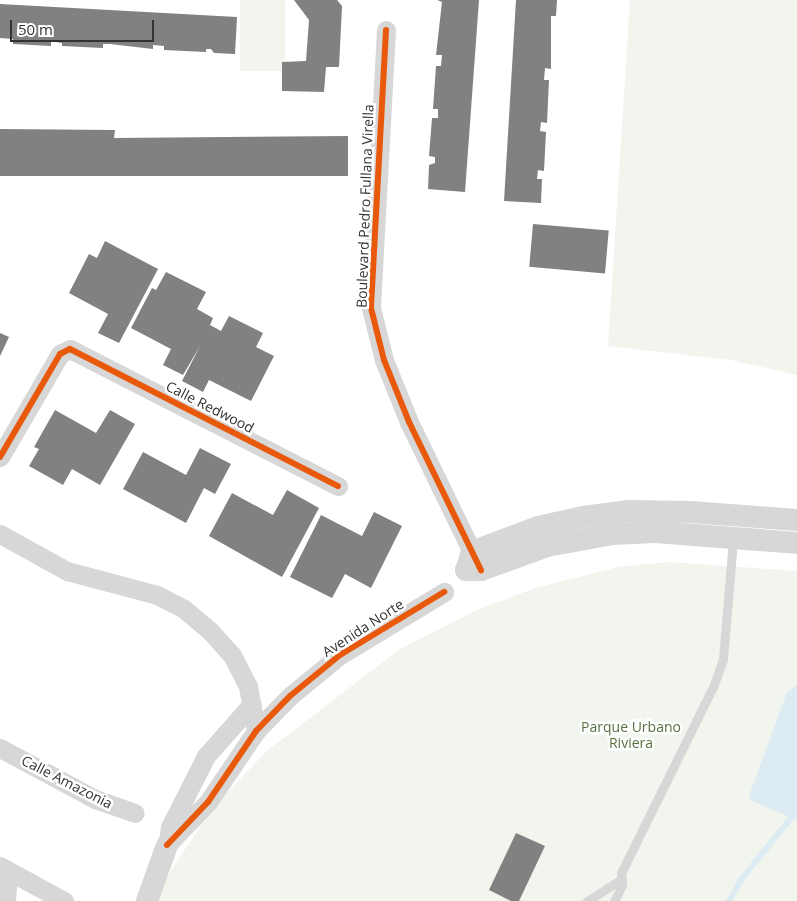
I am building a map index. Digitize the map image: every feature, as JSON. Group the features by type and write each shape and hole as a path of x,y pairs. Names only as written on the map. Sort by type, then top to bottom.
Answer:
{"street":[{"name":"Boulevard Pedro Fullana Virella","path":"386,30 371,308 384,360 409,422 473,564"},
{"name":"Calle Redwood","path":"1,451 60,354 70,349 338,486"},
{"path":"473,564 538,527 583,517 629,511 734,526 797,543"},
{"path":"734,526 797,520"},
{"path":"0,534 68,570 157,594 184,609 211,632 232,655 248,686 256,731"},
{"name":"Avenida Norte","path":"167,845 208,802 256,731 290,696 340,655 444,592"},
{"path":"147,901 167,845 170,827 206,756 252,704"},
{"name":"Calle Amazonia","path":"0,748 95,799 135,813"},
{"path":"4,868 6,901"},
{"path":"4,868 64,901"}],"lane":[{"path":"614,901 622,879 621,873 713,687 720,667 734,526"},
{"path":"587,901 607,892 622,879"}],"green space":[{"path":"240,0 285,0 285,71 240,71"},
{"path":"630,0 797,0 797,375 731,360 608,346"},
{"name":"Parque Urbano Riviera","path":"669,562 797,571 797,901 157,901 170,872 213,807 268,750 400,649 475,611 535,588 618,567"}],"shaded area":[{"path":"797,685 797,820 752,801 749,796 787,692"}],"building":[{"path":"294,0 337,0 342,6 339,67 326,67 324,92 282,91 282,62 306,61 309,20"},
{"path":"437,0 479,0 465,192 428,189 429,165 435,163 435,157 429,156 432,118 438,118 438,109 433,109 436,66 441,66 442,55 436,55 442,2"},
{"path":"516,0 557,0 556,16 551,16 551,69 545,68 544,80 549,80 547,123 541,122 540,131 546,132 544,171 538,170 537,179 542,179 541,203 504,201"},
{"path":"0,4 237,17 235,54 214,53 211,49 206,49 206,52 164,50 164,46 153,45 153,49 110,44 103,44 103,48 62,46 62,43 56,42 51,42 51,46 13,44 13,39 0,38"},
{"path":"0,129 115,130 114,138 348,136 348,176 0,176"},
{"path":"533,224 609,231 605,273 529,267"},
{"path":"105,241 158,269 119,343 98,333 108,314 69,293 89,254 97,258"},
{"path":"166,272 206,292 197,309 213,318 210,325 221,331 229,316 263,333 256,347 274,356 251,401 209,380 203,392 182,381 200,346 183,375 163,365 171,349 131,328 152,288 156,290"},
{"path":"0,333 9,337 0,356"},
{"path":"55,410 96,433 110,410 135,424 100,485 72,469 63,485 29,466 39,449 34,447"},
{"path":"200,448 231,464 215,494 204,488 186,523 123,489 143,452 186,475"},
{"path":"287,490 319,508 282,577 209,536 232,493 273,515"},
{"path":"374,512 402,526 371,588 345,574 332,598 290,577 321,515 362,536"},
{"path":"516,833 545,846 519,901 511,901 489,890"}],"waterway":[{"path":"729,901 741,880 791,818"}],"cycle path":[{"path":"386,30 371,308 384,360 409,422 481,570"},
{"path":"0,457 60,354 70,349 338,486"},
{"path":"167,845 208,802 256,731 290,696 340,655 444,592"}]}
